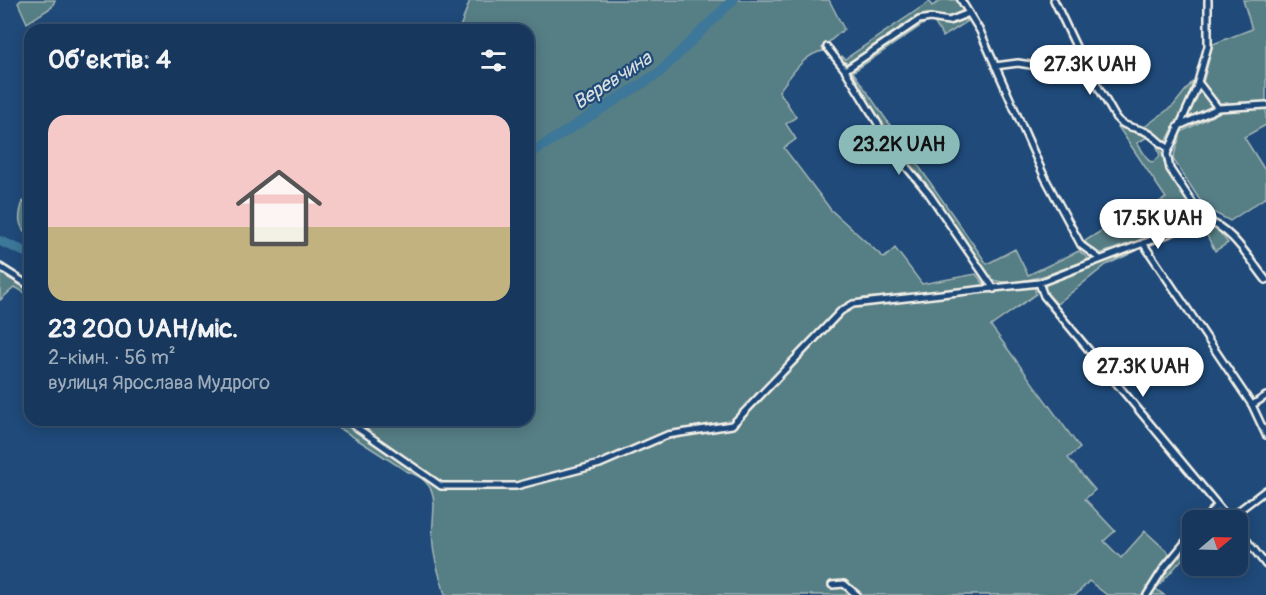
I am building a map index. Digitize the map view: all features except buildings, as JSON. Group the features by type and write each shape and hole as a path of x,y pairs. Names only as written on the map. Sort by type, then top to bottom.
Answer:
{"street":[{"path":"961,0 1081,246 1100,259"},
{"path":"1054,0 1080,55 1119,122 1149,133 1162,146 1169,148"},
{"path":"1208,0 1209,35 1198,82 1177,127 1167,159 1170,169 1204,220 1219,227 1236,243 1266,280"},
{"path":"845,70 919,20 930,18 949,21 969,13"},
{"path":"827,47 845,70 899,158 929,194 994,289"},
{"path":"995,66 1018,63 1043,67 1080,55"},
{"path":"1198,82 1218,108"},
{"path":"1177,127 1218,108 1266,105"},
{"path":"355,426 441,486 516,486 600,464 667,435 732,425 841,311 853,304 1039,283 1204,220"},
{"path":"1143,243 1252,405 1266,435"},
{"path":"0,267 24,282"},
{"path":"1039,283 1040,290 1049,302 1221,510"},
{"path":"1252,405 1266,396"},
{"path":"1240,510 1266,490"},
{"path":"1213,510 1217,506"},
{"path":"1248,542 1266,565"},
{"path":"1147,595 1164,568 1182,546"},
{"path":"832,585 844,584 856,595"}],"green space":[{"path":"21,0 55,0 52,7 27,23 18,3"},
{"path":"470,0 829,0 844,29 822,48 824,51 804,61 779,91 796,117 786,124 796,139 784,148 831,210 884,258 895,248 922,284 976,274 987,288 862,298 835,311 730,423 664,433 603,461 513,484 443,484 361,426 534,426 534,24 461,24"},
{"path":"942,0 956,0 964,12 950,18 920,17 849,64 840,60 842,56 845,59 929,2 932,6"},
{"path":"1243,0 1266,0 1266,102 1218,103 1203,83 1213,44 1252,29"},
{"path":"965,18 968,21 943,37 934,22 942,24"},
{"path":"922,21 928,21 853,72 987,264 1015,249 1028,275 1079,251 1089,259 1053,273 1026,280 1000,282 990,279 901,158 849,72 851,68"},
{"path":"1077,58 1094,86 1077,64 1059,67"},
{"path":"1193,81 1187,101 1165,144 1156,134 1143,128 1174,105"},
{"path":"1200,87 1214,106 1184,122"},
{"path":"1266,106 1266,125 1244,137 1266,172 1266,197 1230,221 1205,208 1173,159 1181,132 1228,108"},
{"path":"1117,125 1149,136 1137,143 1149,161 1153,162 1160,156 1155,140 1170,176 1198,218 1196,221 1099,254 1089,249 1085,241 1131,212 1135,217 1166,198"},
{"path":"23,201 24,230 20,221"},
{"path":"1208,225 1218,230 1228,243 1215,251 1202,226"},
{"path":"1138,250 1106,265 1057,304 1044,291 1047,283 1055,279"},
{"path":"0,273 24,287 24,292 15,287 0,300"},
{"path":"1034,285 1036,294 991,326 1080,448 1068,458 1095,490 1085,499 1115,531 1104,541 1121,558 1145,531 1170,554 1144,595 1107,595 1089,581 1076,595 858,595 844,586 855,595 445,595 434,551 432,533 434,501 427,484 336,426 349,426 440,487 450,490 513,489 616,459 679,435 706,433 733,426 841,313 855,305"},
{"path":"1182,551 1182,559 1156,589 1164,595 1148,595"}],"waterway":[{"name":"Веревчина","path":"534,151 659,73 733,0"},
{"name":"Веревчина","path":"0,241 24,251"}]}
